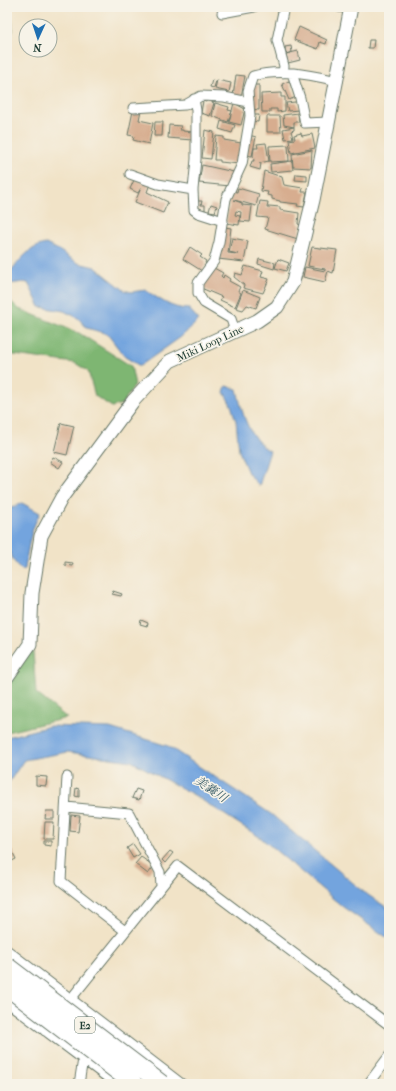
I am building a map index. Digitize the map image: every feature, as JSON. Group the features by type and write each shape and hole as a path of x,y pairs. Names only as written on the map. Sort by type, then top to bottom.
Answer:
{"highway":[{"name":"E2","path":"7,966 162,1084"},
{"name":"E2","path":"7,987 134,1084"}],"main road":[{"name":"Miki Loop Line","path":"7,677 30,644 32,593 41,536 62,497 133,401 170,362 257,321 277,307 293,282 338,81 347,8"}],"street":[{"path":"222,13 253,7"},
{"path":"284,7 277,40 284,66 300,98 305,123 329,122"},
{"path":"235,331 231,318 204,303 198,293 198,283 214,261 219,242 226,199 242,164 250,116 248,90 253,76 267,72 287,73 338,81"},
{"path":"133,108 185,105 201,96 224,97 249,102"},
{"path":"194,99 196,110 196,159 193,190 194,210 198,213 223,221"},
{"path":"130,174 158,184 193,190"},
{"path":"68,777 61,881 125,931"},
{"path":"66,807 129,813 160,872 161,886"},
{"path":"45,1031 178,866 389,1025"},
{"path":"7,950 182,1084"},
{"path":"7,1002 116,1084"},
{"path":"368,1084 389,1056"},
{"path":"79,1084 83,1059"}],"green space":[{"path":"7,16 11,16 13,30 7,46"},
{"path":"7,298 19,309 79,333 131,366 135,385 122,404 112,407 95,396 88,371 75,363 7,354"},
{"path":"33,651 36,693 67,718 7,732 7,660"}],"water":[{"path":"46,244 78,263 95,267 124,290 131,292 145,290 171,305 183,309 189,309 199,320 181,337 140,366 125,357 108,335 87,328 78,318 64,311 40,307 28,283 7,283 7,275 24,256 34,248"},
{"path":"226,386 237,389 241,407 251,432 262,446 270,451 259,486 248,473 239,451 236,421 231,405 224,392"},
{"path":"22,503 40,513 28,547 25,569 22,570 12,558 9,550 7,510"},
{"name":"美嚢川","path":"50,726 110,728 168,746 271,814 365,893 389,909 389,939 343,907 261,838 194,795 131,761 68,752 24,760 7,785 7,737"}],"building":[{"path":"299,27 327,40 326,44 320,42 318,49 294,40"},
{"path":"369,40 374,40 373,48 368,48"},
{"path":"291,46 292,52 286,54 285,47"},
{"path":"298,51 300,60 288,63 286,54"},
{"path":"236,75 245,76 241,97 233,96"},
{"path":"212,80 216,81 214,88 210,87"},
{"path":"217,80 231,83 229,92 215,89"},
{"path":"289,81 296,97 289,100 282,84"},
{"path":"251,85 259,85 259,110 251,109"},
{"path":"281,93 281,97 285,97 285,111 277,112 277,109 270,109 270,112 262,112 261,94"},
{"path":"207,100 214,103 210,116 201,113 203,101 206,102"},
{"path":"297,102 299,110 288,111 286,103"},
{"path":"215,103 229,107 228,110 232,111 228,122 212,116"},
{"path":"234,103 245,109 241,125 229,122"},
{"path":"141,110 139,120 153,123 149,144 133,140 134,136 128,135 133,111"},
{"path":"298,113 299,122 294,122 294,127 284,125 283,115"},
{"path":"251,115 259,115 258,122 251,121"},
{"path":"267,116 280,116 281,132 267,132"},
{"path":"221,121 235,125 232,133 219,129"},
{"path":"155,122 163,122 162,136 154,136"},
{"path":"169,125 181,126 180,130 192,132 192,140 168,138"},
{"path":"294,127 294,130 291,131 293,138 285,139 283,129"},
{"path":"205,130 214,132 211,159 202,158"},
{"path":"301,133 302,136 312,134 315,148 291,153 289,140 295,139 294,135"},
{"path":"249,135 256,137 252,156 245,155"},
{"path":"216,136 224,137 224,140 241,143 239,164 214,160"},
{"path":"266,143 269,161 259,163 261,163 260,170 250,167 252,161 254,161 254,148 258,148 257,144"},
{"path":"288,145 289,161 270,162 269,146"},
{"path":"312,150 311,168 293,167 292,154"},
{"path":"292,161 293,170 271,172 270,164"},
{"path":"202,165 234,172 230,186 199,183"},
{"path":"264,171 282,177 284,185 303,188 302,192 307,192 304,207 297,206 298,204 280,202 272,199 272,196 267,195 268,192 261,191"},
{"path":"296,174 307,175 307,181 295,180"},
{"path":"134,180 150,184 147,192 168,202 163,213 135,202 141,188 138,193 130,189"},
{"path":"238,188 259,194 256,206 234,200 242,203 242,205 252,206 250,222 240,221 241,212 236,211 235,215 240,216 239,225 226,223 232,191 237,192"},
{"path":"198,201 202,201 201,205 205,205 205,210 197,209"},
{"path":"260,201 268,202 267,208 269,208 269,206 280,207 280,210 299,213 298,224 301,225 298,239 265,229 268,218 257,217"},
{"path":"211,204 217,206 215,212 209,211"},
{"path":"225,227 231,228 228,253 238,254 229,252 232,238 248,241 244,262 218,259"},
{"path":"190,247 202,255 200,257 206,261 202,271 183,259"},
{"path":"312,247 337,250 333,273 328,271 325,282 303,277 305,267 325,271 325,269 308,266"},
{"path":"259,259 275,263 274,269 258,264"},
{"path":"278,259 289,263 286,271 275,268"},
{"path":"245,266 263,271 261,277 269,279 263,293 243,288 244,285 234,277 235,273 242,275"},
{"path":"214,268 223,273 221,276 223,278 224,275 230,279 229,281 240,287 238,291 241,293 235,307 220,300 222,297 201,288 211,269"},
{"path":"243,290 260,297 256,308 247,305 243,310 236,308"},
{"path":"61,423 74,426 67,455 54,452"},
{"path":"53,457 63,462 59,468 50,462"},
{"path":"65,562 73,563 72,566 65,565"},
{"path":"113,591 122,594 121,596 112,594"},
{"path":"141,620 148,623 147,626 140,624"},
{"path":"36,776 47,777 46,786 36,785"},
{"path":"76,788 79,789 79,797 75,796"},
{"path":"136,789 142,791 139,800 132,798"},
{"path":"46,811 54,811 54,819 45,819"},
{"path":"71,815 80,816 78,832 70,831"},
{"path":"45,822 54,822 53,839 44,839"},
{"path":"7,841 16,859 8,863 7,862"},
{"path":"44,841 51,841 51,846 44,845"},
{"path":"133,844 140,854 133,858 127,848"},
{"path":"170,851 173,853 165,863 162,860"},
{"path":"141,857 154,866 148,874 135,864"}]}
